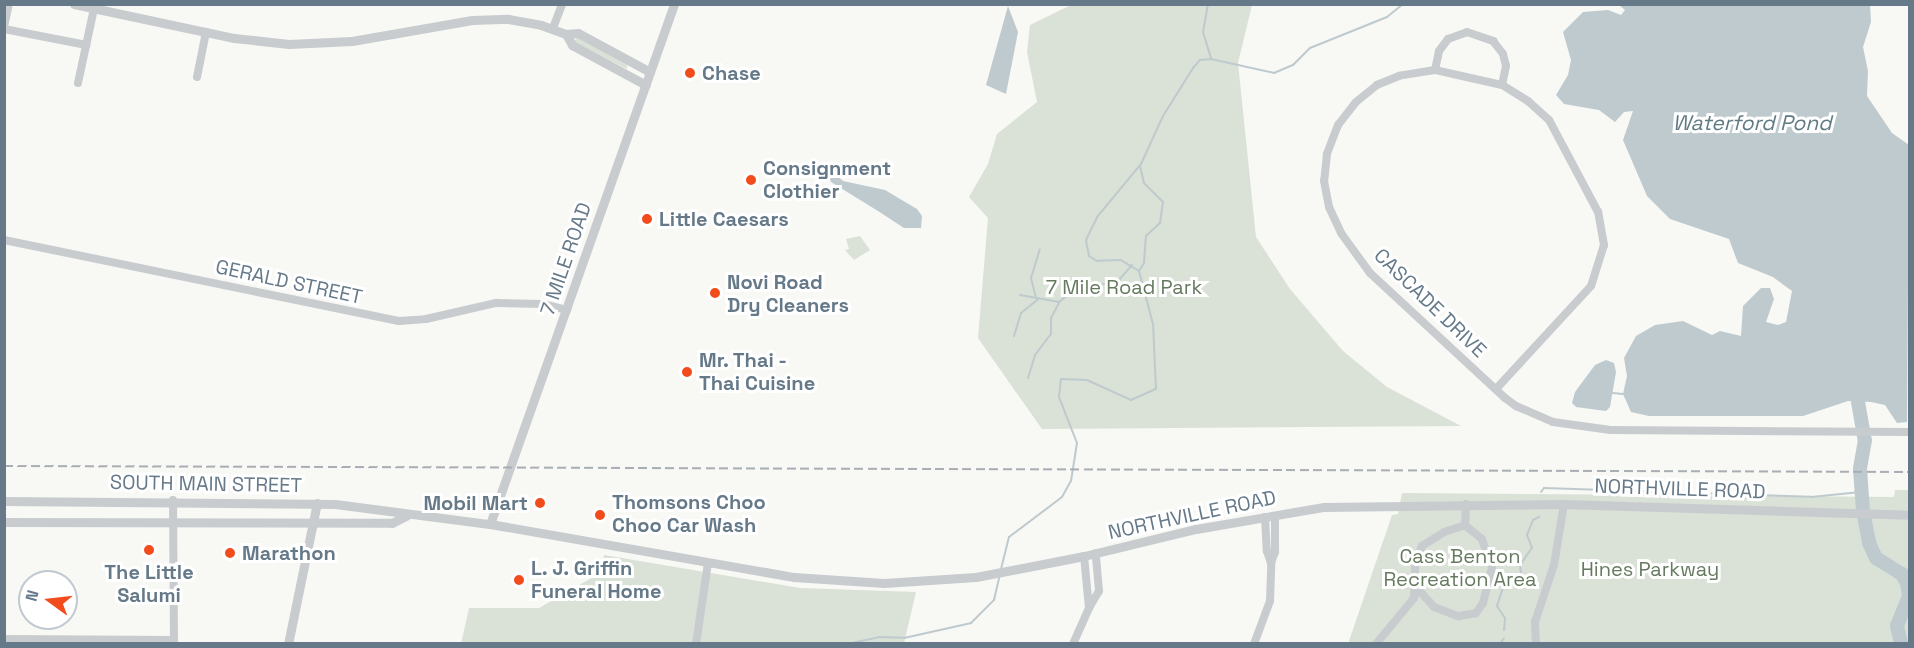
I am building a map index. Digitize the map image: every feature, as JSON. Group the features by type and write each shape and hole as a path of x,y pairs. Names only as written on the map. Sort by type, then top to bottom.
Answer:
{"street":[{"path":"9,4 4,28 86,45"},
{"path":"74,4 206,32 305,44 352,41 485,18 553,28 566,34 578,33 650,72"},
{"path":"553,28 562,4"},
{"name":"7 MILE ROAD","path":"490,524 674,4"},
{"path":"78,83 94,7"},
{"path":"197,77 206,32"},
{"path":"1435,70 1439,51 1448,39 1467,32 1493,41 1503,54 1506,66 1502,86"},
{"path":"566,34 572,45 646,85"},
{"name":"CASCADE DRIVE","path":"1496,389 1583,298 1598,271 1604,244 1598,212 1588,189 1549,120 1502,86 1435,70 1407,74 1377,85 1356,102 1338,126 1327,154 1324,180 1329,207 1341,233 1370,273 1496,389 1533,415 1574,427 1910,432"},
{"name":"GERALD STREET","path":"4,240 399,321 426,319 496,303 543,304 567,310"},
{"path":"4,639 174,642 173,500"},
{"name":"SOUTH MAIN STREET","path":"4,501 173,500 317,503 394,510 406,516 490,524"},
{"path":"288,644 317,503"},
{"path":"1465,525 1466,504"},
{"path":"1536,644 1535,622 1554,565 1564,504"},
{"name":"NORTHVILLE ROAD","path":"490,524 708,563 846,582 927,581 982,575 1324,507 1564,504 1910,515"},
{"name":"SOUTH MAIN STREET","path":"4,522 392,523 406,516"},
{"path":"1254,644 1270,602 1271,563 1275,552 1270,516"},
{"path":"1376,644 1408,606 1416,588 1415,564 1422,546 1444,532 1465,525"},
{"path":"1416,588 1434,607 1458,615 1476,613 1484,603 1492,567 1482,539 1465,525"},
{"path":"1073,644 1099,591 1096,553"},
{"path":"1084,556 1089,608"},
{"path":"696,644 701,634 708,563"}],"green space":[{"name":"7 Mile Road Park","path":"1071,5 1252,5 1238,63 1256,237 1290,289 1343,351 1387,387 1461,426 1042,429 978,338 988,218 969,197 988,164 997,134 1037,102 1027,52 1030,25"},
{"path":"577,37 627,65 627,69 574,42"},
{"path":"860,236 870,250 854,260 845,250 849,249 846,239"},
{"path":"1895,490 1909,490 1909,643 1348,644 1392,515 1398,514 1402,493 1894,497"},
{"path":"604,555 800,588 916,592 904,643 461,644 469,608 539,608 602,572"}],"water":[{"name":"Waterford Pond","path":"1618,4 1870,5 1871,22 1863,47 1868,71 1867,96 1892,133 1909,145 1907,422 1897,423 1885,405 1848,401 1803,416 1649,416 1631,412 1623,394 1627,376 1624,358 1636,336 1655,325 1683,321 1712,335 1720,331 1741,336 1743,306 1761,288 1770,288 1774,299 1766,322 1778,325 1786,322 1792,291 1773,277 1738,263 1729,239 1670,219 1647,196 1623,140 1633,111 1624,112 1615,122 1599,110 1564,104 1556,95 1568,75 1571,60 1563,32 1583,12 1608,10 1621,15 1625,10"},
{"path":"1008,6 1018,32 1006,94 986,85"},
{"path":"834,173 843,181 885,190 917,209 922,216 921,228 904,228 831,182 828,174"},
{"path":"1606,360 1614,363 1616,372 1610,407 1606,411 1576,407 1572,403 1575,392 1595,365"}],"waterway":[{"path":"1208,4 1203,32 1211,59"},
{"path":"1001,569 1009,537 1062,497 1071,481 1077,443 1059,397 1061,379 1087,380 1131,400 1156,389 1153,324 1139,271 1121,260 1097,261 1089,256 1086,240 1097,217 1141,164 1163,116 1193,68 1200,60 1211,59 1274,73 1293,65 1310,48 1387,17 1403,4"},
{"path":"798,165 808,172"},
{"path":"1139,271 1144,263 1146,236 1160,223 1163,202 1144,183 1140,165"},
{"path":"814,175 831,177"},
{"path":"1036,298 1031,278 1040,249"},
{"path":"1020,295 1059,302 1070,293 1119,280 1132,265"},
{"path":"1014,336 1021,313 1038,299"},
{"path":"1028,378 1035,355 1051,334 1051,318 1059,303"},
{"path":"1613,393 1623,394"},
{"path":"1858,402 1865,440 1860,469 1863,511 1869,543 1876,558 1902,574 1907,583 1909,596 1897,626 1901,644"},
{"path":"1541,492 1544,488 1811,497 1861,492"},
{"path":"1504,630 1505,618 1497,606 1503,588 1522,580 1520,565 1532,548 1527,535 1533,520 1539,517"},
{"path":"847,644 879,637 904,638 971,623 994,600 1000,574"},
{"path":"1500,644 1504,638"}],"railway":[{"path":"4,466 1910,472"}],"place":[{"name":"Chase","path":"690,73"},
{"name":"Consignment Clothier","path":"751,180"},
{"name":"Little Caesars","path":"647,219"},
{"name":"Novi Road Dry Cleaners","path":"715,293"},
{"name":"Mr. Thai - Thai Cuisine","path":"687,372"},
{"name":"Mobil Mart","path":"540,503"},
{"name":"Thomsons Choo Choo Car Wash","path":"600,515"},
{"name":"The Little Salumi","path":"149,550"},
{"name":"Marathon","path":"230,553"},
{"name":"L. J. Griffin Funeral Home","path":"519,580"}],"park label":[{"name":"Cass Benton Recreation Area","path":"1460,568"},
{"name":"Hines Parkway","path":"1650,569"}]}
